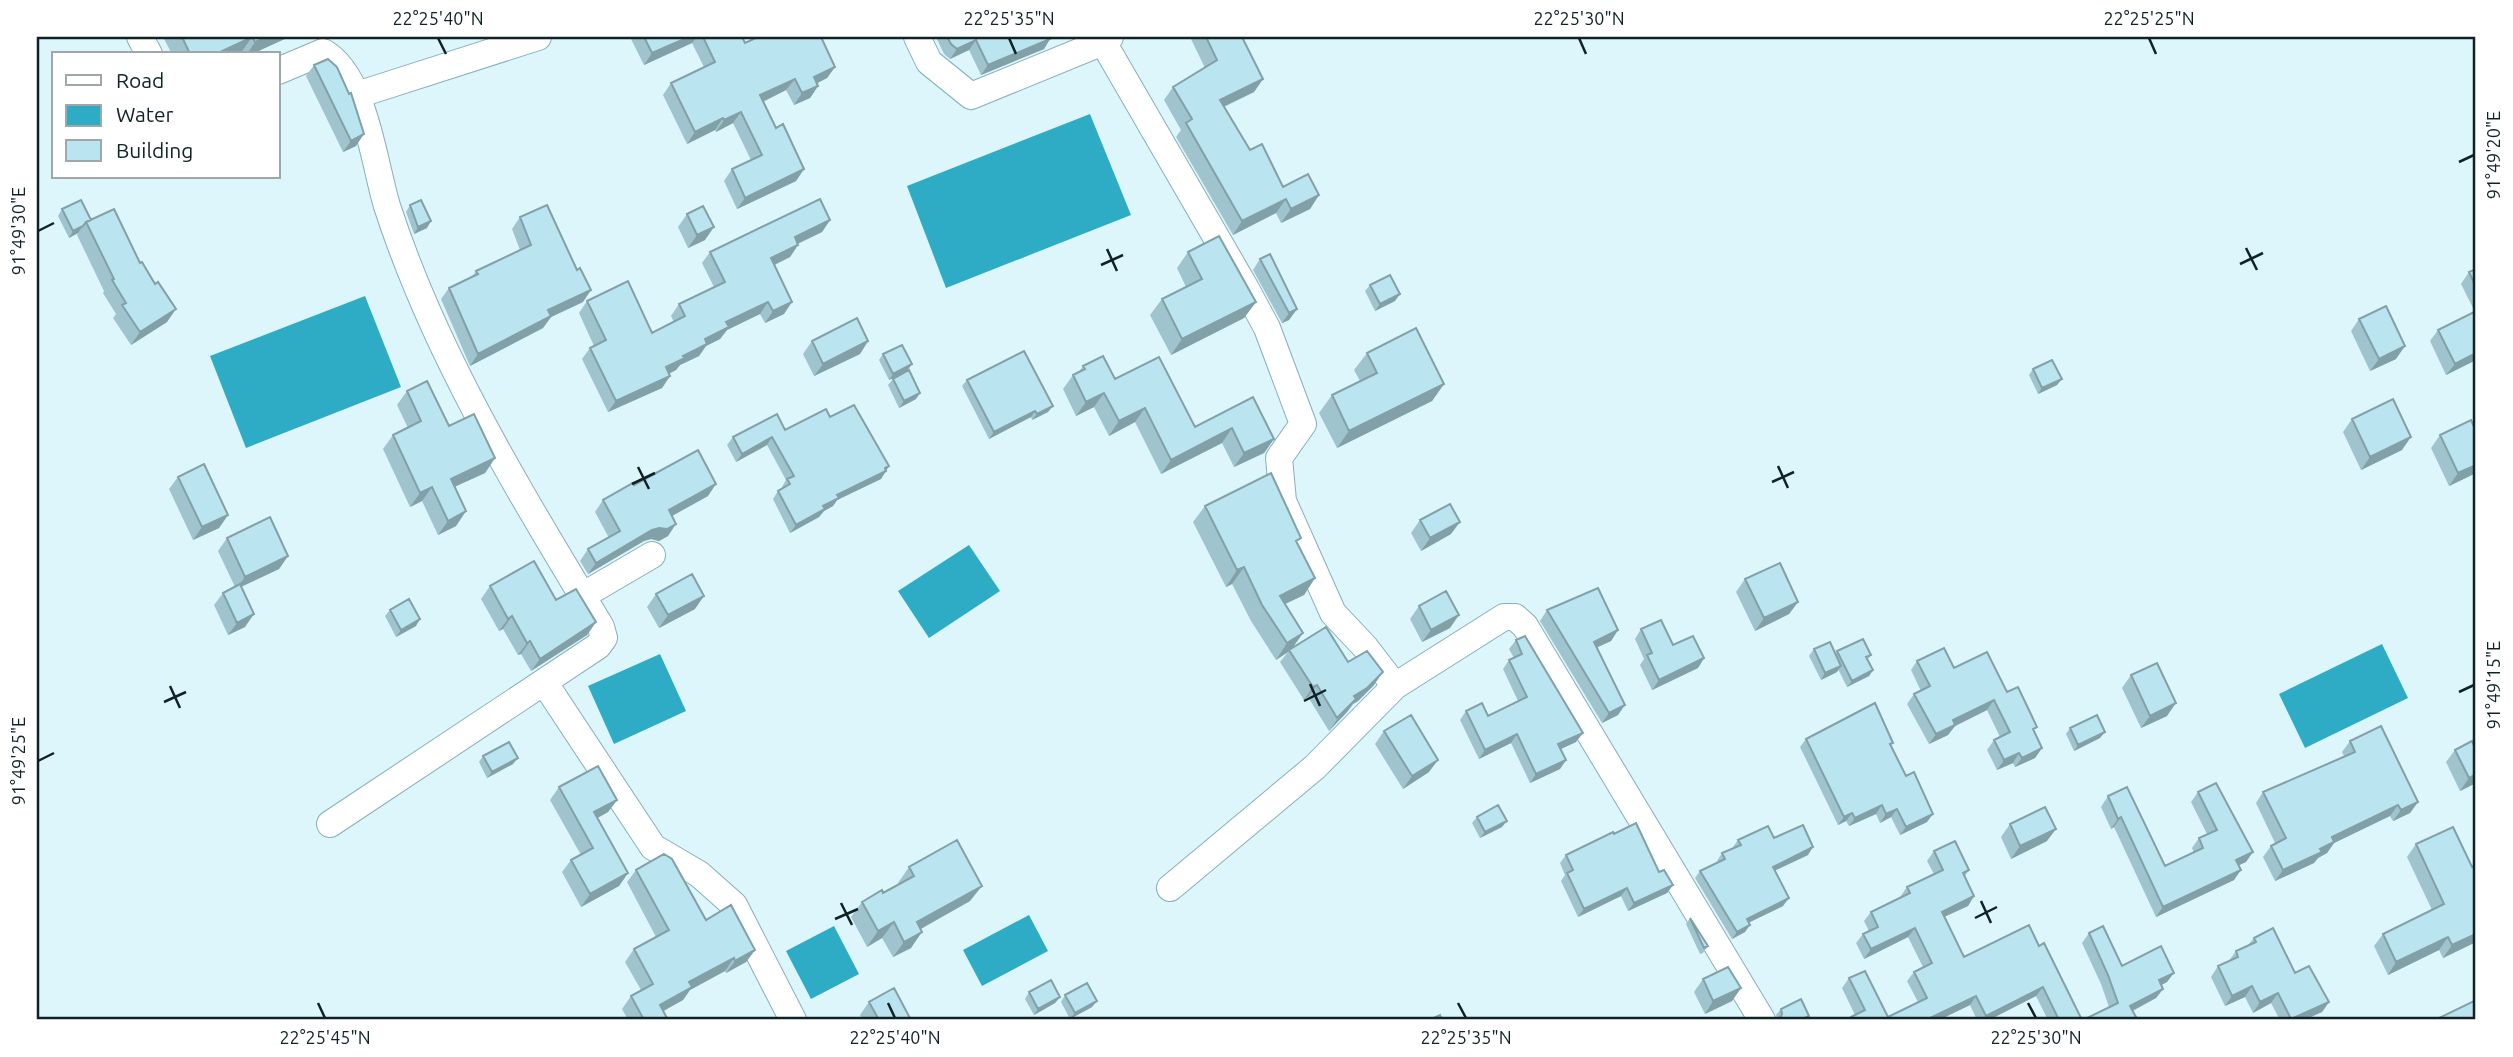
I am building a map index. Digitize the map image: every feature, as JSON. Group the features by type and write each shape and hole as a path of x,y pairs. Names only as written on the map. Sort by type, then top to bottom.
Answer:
{"street":[{"path":"357,95 538,37"},
{"path":"917,37 929,62 971,96 1106,40 1267,328 1303,424 1279,458 1283,501 1333,613 1365,647 1395,686"},
{"path":"280,70 323,52 334,58 357,95 373,143 387,204 433,326 504,464 601,628 604,638 598,646 330,824"},
{"path":"582,596 652,555"},
{"path":"1170,888 1315,767 1395,686 1504,617 1515,617 1525,626 1762,1020"},
{"path":"544,682 653,847 699,874 734,905 793,1020"}],"water":[{"path":"1090,114 1131,215 946,288 907,186"},
{"path":"365,296 401,387 246,448 210,356"},
{"path":"969,545 1000,591 929,638 898,591"},
{"path":"2382,644 2408,698 2305,748 2279,694"},
{"path":"660,654 686,711 614,744 588,686"},
{"path":"1029,915 1048,951 982,986 963,950"},
{"path":"834,926 859,974 811,999 786,951"}],"building":[{"path":"182,37 252,37 220,52 189,52"},
{"path":"252,37 267,37 255,42"},
{"path":"644,37 689,37 652,53"},
{"path":"703,37 742,37 745,43 758,37 821,37 835,67 814,77 818,86 802,93 795,79 760,95 776,128 783,124 804,169 745,198 732,169 762,155 741,112 695,132 671,83 715,62"},
{"path":"947,37 1050,39 988,65 976,40 957,49"},
{"path":"1206,37 1242,37 1263,79 1220,100 1250,150 1262,144 1283,187 1308,174 1319,195 1291,209 1286,199 1242,221 1186,123 1192,119 1173,87 1217,60"},
{"path":"328,59 337,67 349,94 351,93 364,134 351,141 314,65"},
{"path":"820,199 830,220 795,237 798,245 771,258 792,302 773,311 768,302 726,322 729,327 705,339 707,344 666,367 670,376 616,401 590,348 606,340 587,301 628,281 652,333 685,316 679,304 725,282 710,252"},
{"path":"81,200 91,220 73,231 62,209"},
{"path":"421,200 431,221 418,227 410,205"},
{"path":"547,205 577,270 580,268 591,290 548,310 551,316 478,354 449,288 478,274 476,271 531,245 520,217"},
{"path":"703,206 714,227 697,235 687,214"},
{"path":"114,209 140,263 142,262 155,284 158,282 176,309 140,332 122,305 126,303 112,280 114,279 86,222"},
{"path":"1219,236 1256,302 1182,339 1162,299 1202,279 1188,252"},
{"path":"1270,254 1297,309 1289,313 1260,259"},
{"path":"2476,269 2476,287 2469,272"},
{"path":"1390,275 1400,294 1380,304 1370,285"},
{"path":"2386,306 2405,346 2379,359 2359,319"},
{"path":"2476,311 2476,353 2455,364 2438,330"},
{"path":"857,318 868,341 823,364 812,341"},
{"path":"1416,328 1444,384 1349,431 1332,395 1377,373 1367,353"},
{"path":"902,345 912,364 893,374 883,354"},
{"path":"1024,351 1053,406 1037,414 1035,411 994,432 967,380"},
{"path":"1103,356 1115,379 1159,357 1195,427 1253,397 1274,439 1244,453 1232,428 1171,460 1145,408 1119,421 1104,393 1086,402 1073,375 1085,369 1083,366"},
{"path":"2052,360 2062,379 2042,388 2033,369"},
{"path":"909,370 920,393 904,401 893,379"},
{"path":"427,381 449,426 474,414 495,458 451,479 466,511 448,521 432,487 420,493 393,435 421,421 407,391"},
{"path":"2393,399 2411,437 2370,457 2352,419"},
{"path":"854,405 889,466 885,468 886,471 837,495 839,498 823,506 825,509 796,525 778,491 790,484 787,479 794,476 772,437 742,454 733,437 777,414 785,430 826,409 830,417"},
{"path":"2471,420 2476,431 2476,465 2458,473 2440,435"},
{"path":"698,450 716,484 669,510 676,524 667,529 652,530 596,563 588,549 620,531 603,500"},
{"path":"204,464 228,515 202,527 178,477"},
{"path":"1271,473 1301,538 1296,541 1315,578 1280,596 1303,633 1287,643 1262,605 1244,567 1237,570 1205,506"},
{"path":"1450,504 1460,522 1430,538 1420,520"},
{"path":"270,517 288,556 245,577 227,538"},
{"path":"534,561 556,600 576,589 596,622 540,659 530,641 527,643 512,616 508,619 490,586"},
{"path":"1780,563 1798,602 1764,618 1745,579"},
{"path":"692,574 704,596 668,615 656,594"},
{"path":"240,584 254,614 237,623 223,593"},
{"path":"1598,588 1618,630 1594,642 1625,705 1609,713 1547,610"},
{"path":"1446,591 1459,615 1431,630 1419,606"},
{"path":"409,599 420,619 401,630 390,610"},
{"path":"1661,620 1673,645 1693,636 1704,658 1659,680 1647,655 1652,653 1641,629"},
{"path":"1326,627 1348,662 1367,651 1383,672 1367,688 1354,696 1356,699 1337,718 1317,685 1313,687 1289,650"},
{"path":"1525,636 1583,733 1558,744 1566,760 1536,774 1517,734 1485,750 1466,711 1482,703 1488,716 1527,697 1509,660 1522,654 1516,640"},
{"path":"1863,639 1871,655 1866,657 1873,670 1852,681 1837,651"},
{"path":"1830,642 1841,666 1825,673 1814,649"},
{"path":"1944,648 1954,668 1987,652 2007,692 2018,687 2037,727 2033,729 2042,748 2022,758 2019,753 2004,760 1994,740 2010,732 1994,700 1953,720 1955,725 1936,734 1914,694 1930,686 1917,661"},
{"path":"2157,663 2176,703 2150,716 2131,675"},
{"path":"1875,703 1893,743 1890,744 1906,776 1914,772 1933,814 1906,827 1897,809 1886,814 1882,805 1855,818 1852,813 1844,817 1806,739"},
{"path":"1411,715 1438,760 1412,776 1384,731"},
{"path":"2097,715 2105,732 2078,745 2070,728"},
{"path":"2381,726 2418,802 2401,810 2398,805 2332,837 2334,842 2320,849 2322,852 2283,870 2271,846 2286,838 2263,792 2355,752 2350,741"},
{"path":"2472,741 2476,750 2476,774 2469,778 2455,750"},
{"path":"509,742 518,758 492,772 483,756"},
{"path":"598,766 617,800 594,812 628,873 590,894 571,860 593,848 559,787"},
{"path":"2216,783 2253,852 2236,860 2241,870 2163,907 2121,817 2118,819 2108,796 2127,787 2165,866 2203,848 2199,838 2217,830 2198,792"},
{"path":"1498,805 1507,821 1485,832 1477,817"},
{"path":"2045,807 2056,829 2020,846 2010,824"},
{"path":"1636,823 1659,872 1664,870 1673,885 1634,903 1627,888 1584,909 1567,873 1573,870 1566,855"},
{"path":"1803,825 1813,847 1773,867 1789,898 1747,919 1750,925 1737,932 1700,871 1725,859 1722,853 1741,845 1738,840 1768,826 1774,838"},
{"path":"2453,827 2472,867 2476,865 2476,934 2452,945 2448,937 2396,962 2383,934 2444,904 2416,844"},
{"path":"957,840 982,886 917,922 922,932 904,942 894,922 878,931 862,902 914,876 909,867"},
{"path":"1955,841 1969,870 1963,873 1974,896 1942,912 1964,957 2029,925 2039,946 2044,943 2082,1020 2059,1020 2043,987 1986,1016 1976,996 1930,1018 1931,1020 1853,1020 1851,1017 1865,1010 1849,978 1865,971 1888,1017 1927,998 1914,972 1932,963 1915,928 1871,949 1863,934 1878,927 1871,912 1910,893 1907,887 1943,870 1934,851"},
{"path":"664,854 672,859 706,920 731,905 755,950 689,982 692,987 660,1005 668,1020 644,1020 631,996 653,984 634,949 669,930 636,870"},
{"path":"1690,918 1708,946 1704,948"},
{"path":"2103,926 2122,966 2161,946 2174,973 2159,980 2163,989 2130,1006 2137,1019 2135,1020 2083,1020 2118,1003 2089,933"},
{"path":"2273,928 2295,973 2309,966 2329,1002 2291,1019 2278,993 2260,1002 2252,986 2232,996 2218,966 2238,957 2236,951 2256,942 2254,938"},
{"path":"1728,967 1741,988 1713,1001 1703,979"},
{"path":"1051,980 1060,997 1038,1009 1029,992"},
{"path":"1087,983 1097,1001 1075,1013 1065,995"},
{"path":"894,988 911,1020 879,1020 869,1002"},
{"path":"1801,999 1809,1016 1800,1020 1780,1020 1781,1009"},
{"path":"2476,1000 2476,1020 2435,1020"},
{"path":"1440,1015 1442,1020 1429,1020"}]}
